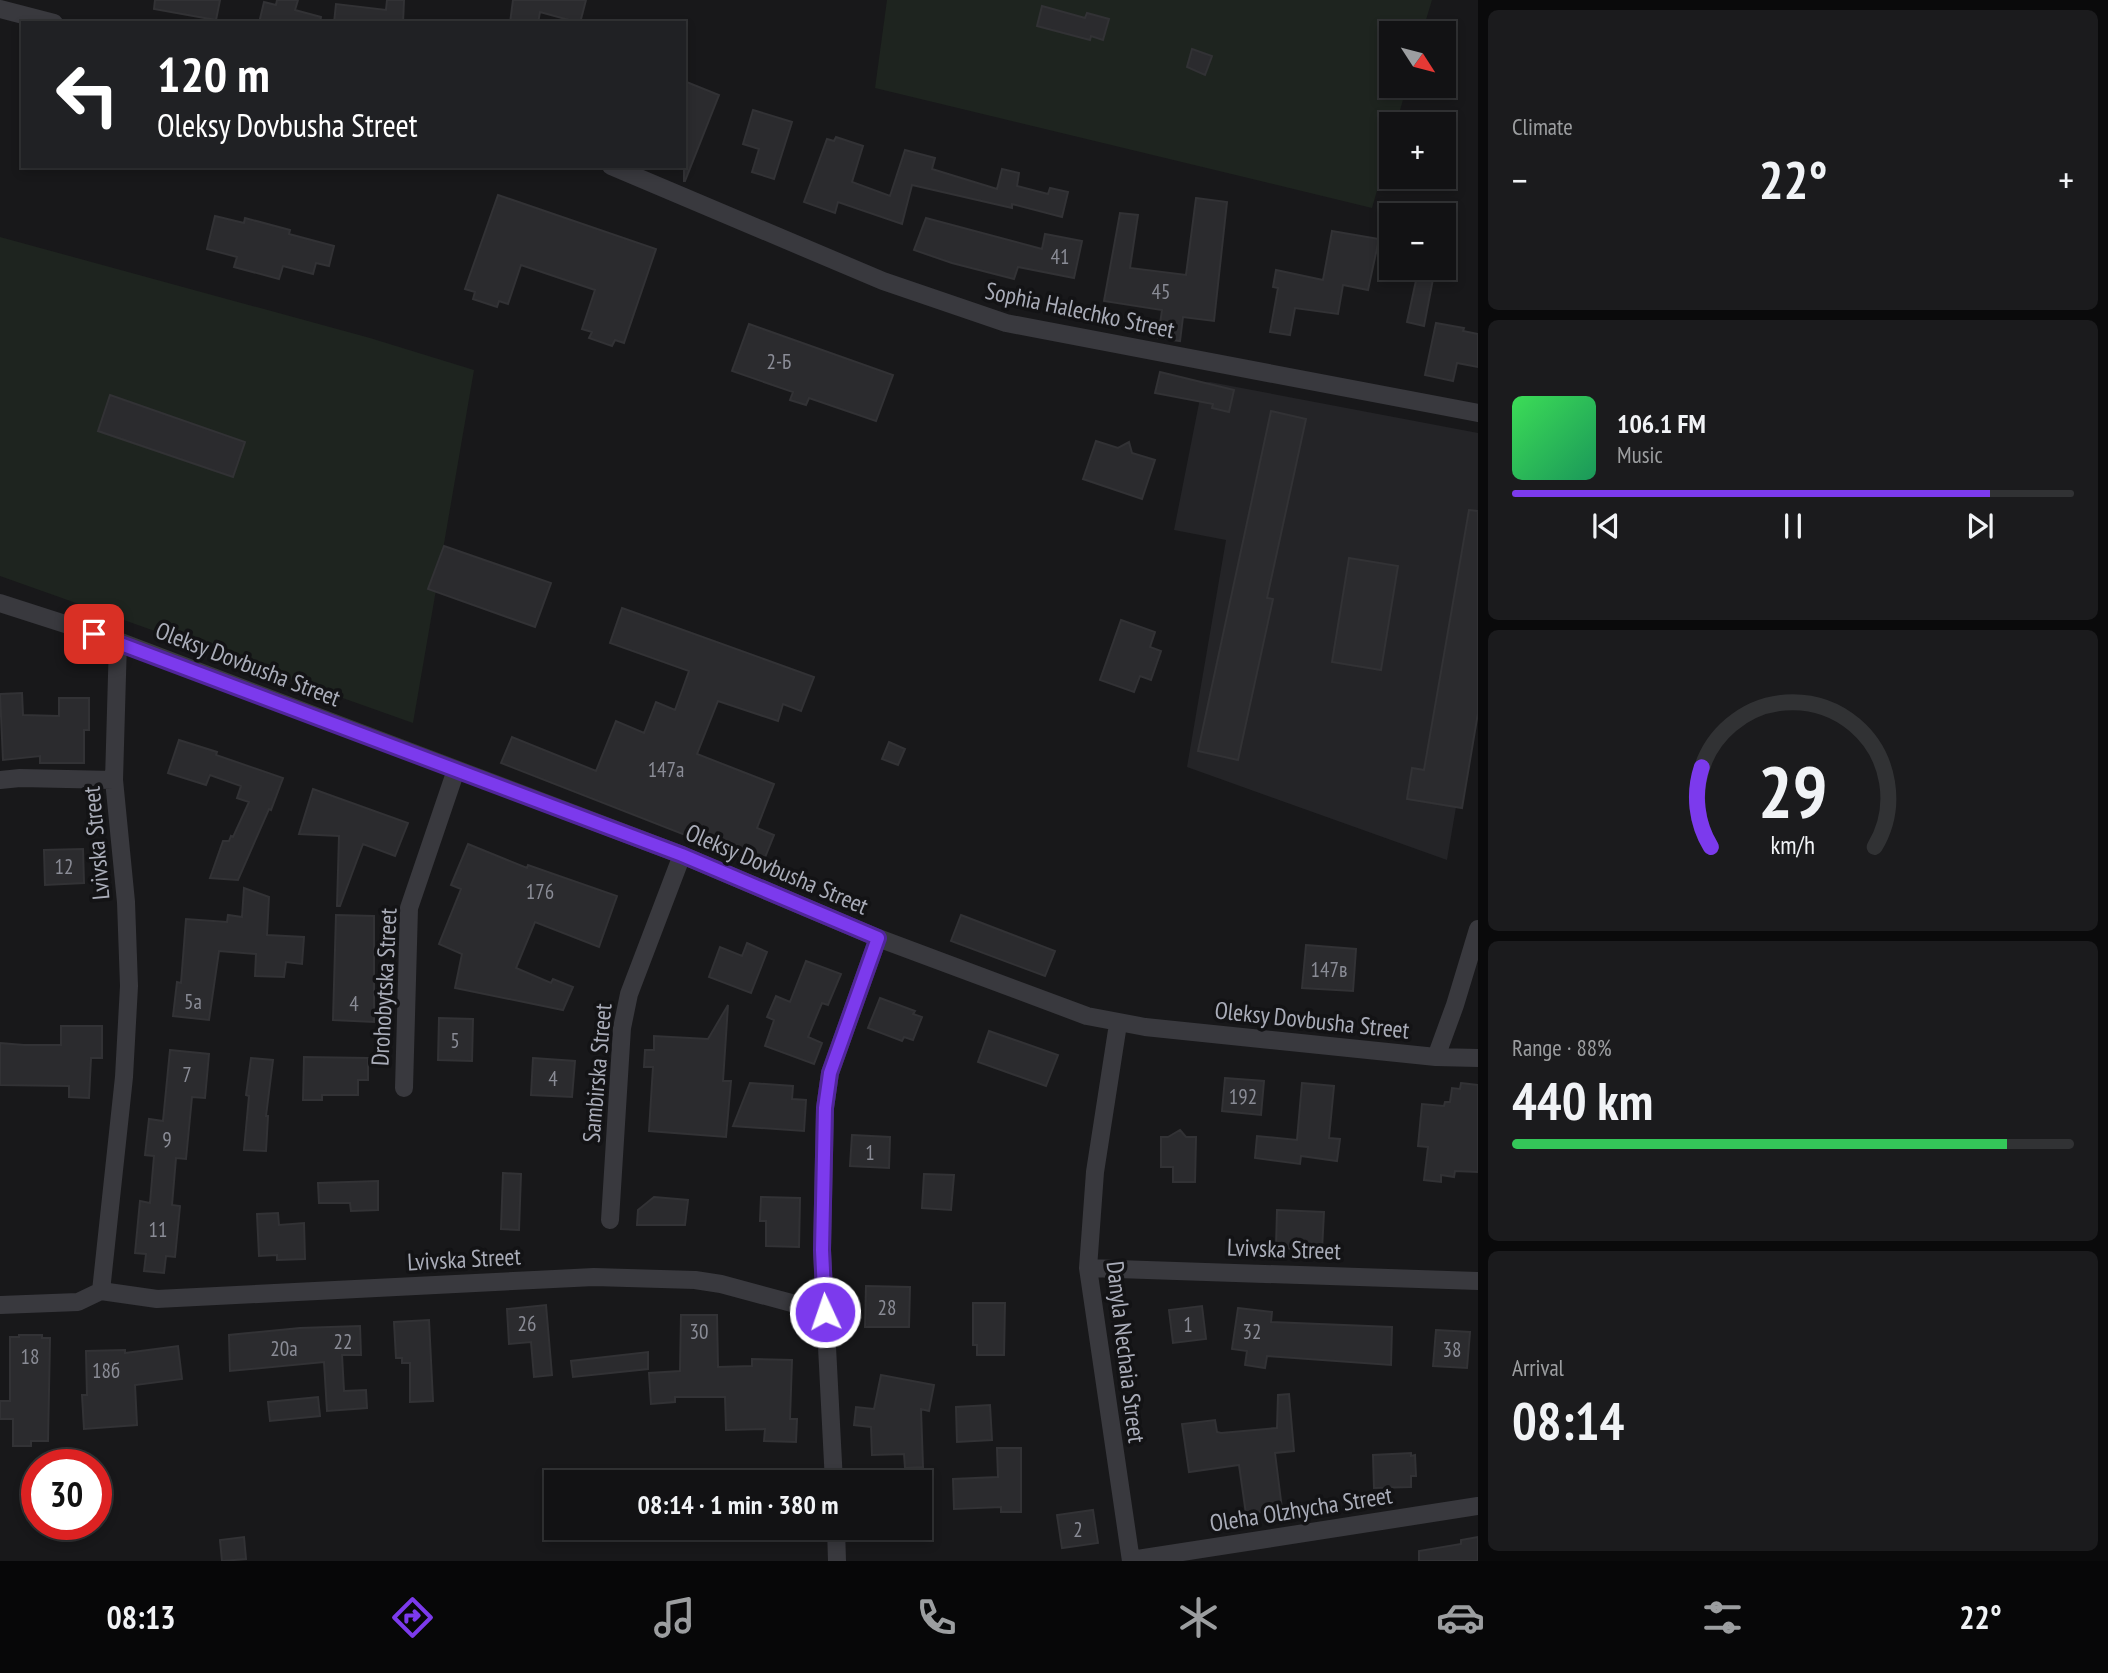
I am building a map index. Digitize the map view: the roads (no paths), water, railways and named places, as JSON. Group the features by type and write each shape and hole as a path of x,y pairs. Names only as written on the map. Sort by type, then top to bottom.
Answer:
{"street":[{"path":"0,9 46,21"},
{"name":"Sophia Halechko Street","path":"616,168 883,281 1006,323 1478,413"},
{"name":"Oleksy Dovbusha Street","path":"0,603 118,641 682,855 878,938 1087,1016 1118,1024 1478,1058"},
{"name":"Lvivska Street","path":"101,1291 124,1077 129,986 126,902 114,780 118,641"},
{"name":"Drohobytska Street","path":"404,1088 409,908 456,770"},
{"path":"0,780 114,780"},
{"name":"Sambirska Street","path":"610,1220 624,1017 629,994 682,855"},
{"path":"1436,1056 1478,929"},
{"path":"833,1470 822,1250 825,1108 830,1073 878,938"},
{"name":"Danyla Nechaia Street","path":"1118,1024 1095,1172 1088,1268 1131,1560"},
{"name":"Lvivska Street","path":"1088,1268 1478,1281"},
{"name":"Lvivska Street","path":"0,1305 78,1302 101,1291 157,1299 594,1277 708,1282 825,1312"},
{"name":"Oleha Olzhycha Street","path":"1131,1560 1478,1506"},
{"path":"836,1540 837,1561"}]}
